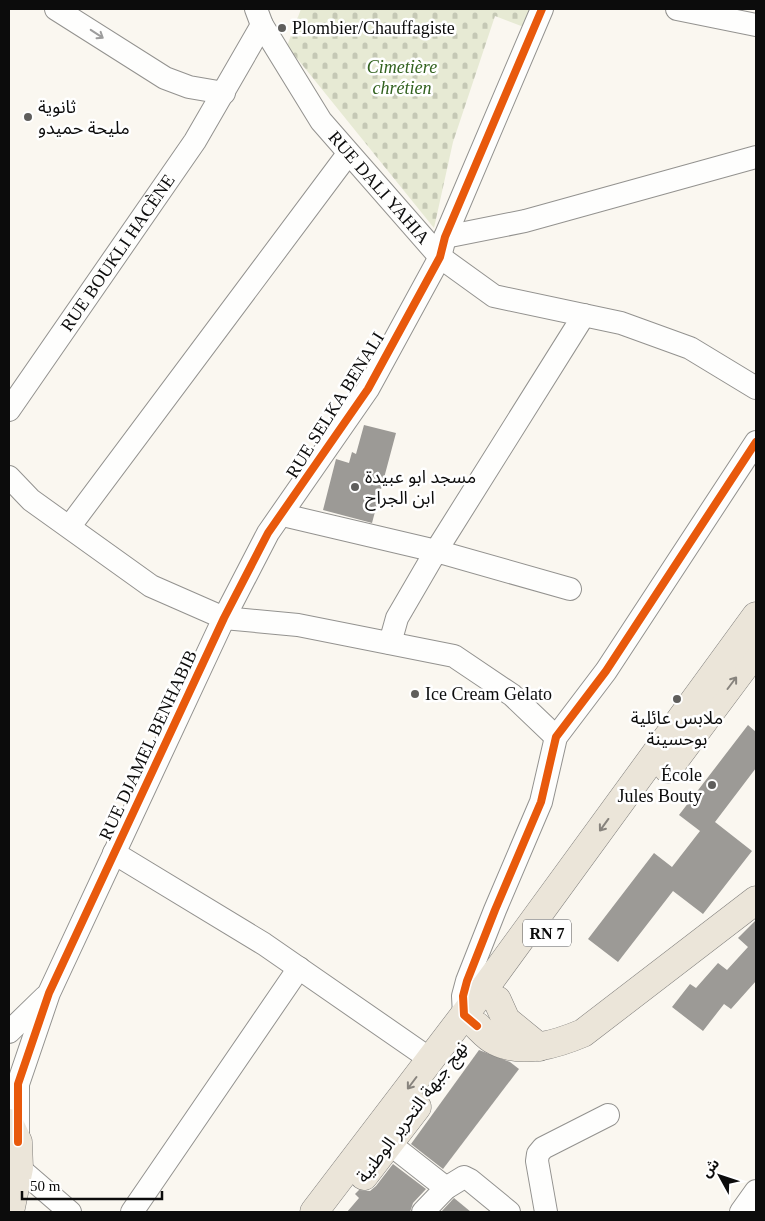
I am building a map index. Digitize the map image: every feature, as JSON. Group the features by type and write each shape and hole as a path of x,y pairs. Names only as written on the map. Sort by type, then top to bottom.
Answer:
{"main road":[{"name":"RN 7","path":"490,994 756,616"},
{"name":"نهج جبهة التحرير الوطنية","path":"335,1212 390,1144 490,994 756,651"},
{"path":"471,1021 494,1041 511,1047 539,1047 563,1042 583,1033 756,900"},
{"path":"490,994 506,1020 539,1047"},
{"name":"نهج جبهة التحرير الوطنية","path":"314,1212 430,1059 471,1021"},
{"path":"10,1212 15,1144"}],"street":[{"path":"56,9 165,78 189,87 224,93"},
{"name":"RUE SELKA BENALI","path":"282,515 368,389 443,247 542,9"},
{"path":"677,9 756,25"},
{"name":"RUE BOUKLI HACÈNE","path":"9,410 195,140 224,93 259,17"},
{"name":"RUE DALI YAHIA","path":"259,17 321,121 348,154 494,296 620,323 690,348 754,385"},
{"path":"70,526 348,154"},
{"path":"443,247 525,221 756,157"},
{"path":"390,643 397,618 436,551 584,315"},
{"path":"471,1021 463,996 494,910 540,802 556,737 606,671 756,442"},
{"path":"9,477 31,500 70,526 151,586 224,618 298,625 454,656 512,695 556,737"},
{"path":"282,515 436,551 570,589"},
{"name":"RUE DJAMEL BENHABIB","path":"49,992 224,618 268,533 282,515"},
{"path":"114,853 264,944 430,1059"},
{"path":"490,994 494,910"},
{"path":"132,1212 299,968"},
{"path":"9,1032 49,992"},
{"path":"49,992 18,1084 15,1144 70,1212"},
{"path":"546,1212 537,1160 538,1154 543,1148 608,1115"},
{"path":"390,1144 446,1188"},
{"path":"423,1212 446,1188 464,1177 509,1212"},
{"path":"741,1212 756,1191"}],"green space":[{"name":"Cimetière chrétien","path":"301,9 530,9 529,29 495,16 453,142 434,228 287,46"}],"building":[{"name":"مسجد ابو عبيدة ابن الجراح","path":"364,425 396,433 372,523 323,510 336,459 349,463 352,452 356,454"},
{"path":"748,725 756,732 756,768 715,822 752,851 703,914 673,891 618,962 588,939 654,853 672,867 700,831 679,815"},
{"path":"756,920 756,981 731,1009 724,1004 703,1031 672,1007 690,984 696,988 718,963 727,970 748,947 738,938"},
{"path":"479,1050 510,1062 519,1069 443,1169 411,1144"},
{"path":"393,1164 426,1189 413,1203 410,1212 347,1212 359,1198 355,1194 359,1190 370,1191"},
{"path":"454,1198 471,1212 441,1212"}],"cycle path":[{"path":"18,1142 18,1084 49,993 224,618 268,533 368,389 440,257 445,237 542,9"},
{"path":"477,1026 464,1015 463,996 467,981 541,802 556,737 606,671 756,442"}],"place":[{"name":"Plombier/Chauffagiste","path":"282,28"},
{"name":"ثانوية مليحة حميدو","path":"28,117"},
{"name":"مسجد ابو عبيدة ابن الجراح","path":"355,487"},
{"name":"Ice Cream Gelato","path":"415,694"},
{"name":"ملابس عائلية بوحسينة","path":"677,699"},
{"name":"École Jules Bouty","path":"712,785"}]}
